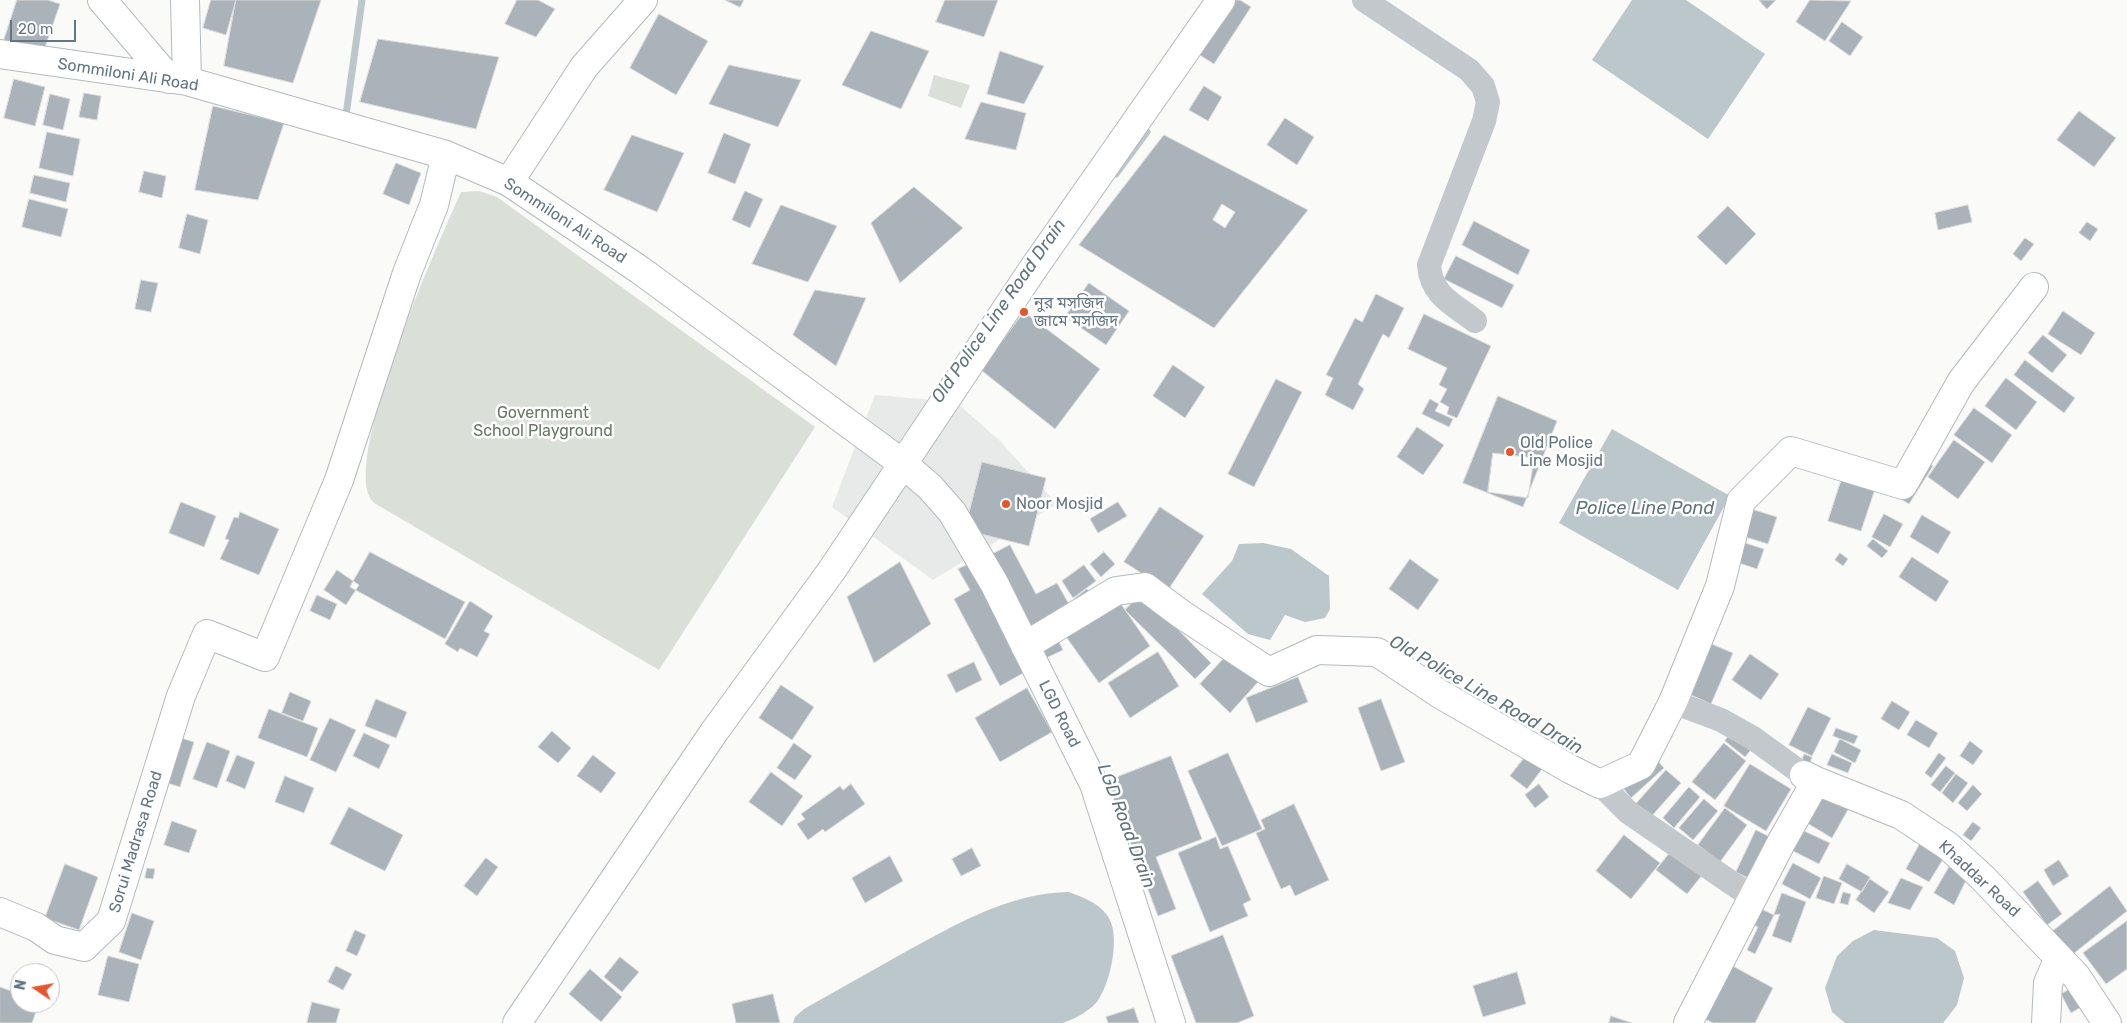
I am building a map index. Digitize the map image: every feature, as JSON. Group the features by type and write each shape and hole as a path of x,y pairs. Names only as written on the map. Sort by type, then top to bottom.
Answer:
{"street":[{"path":"102,0 178,80"},
{"path":"178,80 185,0"},
{"path":"509,182 584,67 642,0"},
{"path":"517,1023 714,732 832,570 902,463 1220,0"},
{"path":"1364,0 1469,70 1484,86 1488,102 1484,121 1429,266 1430,280 1438,293 1475,321"},
{"name":"Sommiloni Ali Road","path":"0,54 178,80 446,155 509,182 640,270 902,463"},
{"name":"Sorui Madrasa Road","path":"0,912 36,927 55,940 84,948 112,921 181,696 207,634 265,657 339,480 407,273 434,205 446,155"},
{"path":"1600,784 1641,764 1673,702 1720,586 1741,501 1792,451 1904,485 1961,382 2034,286"},
{"name":"LGD Road","path":"902,463 930,487 952,512 994,583 1094,784 1171,1023"},
{"path":"1025,646 1116,591 1145,587 1181,614 1269,672 1317,650 1377,652 1440,694 1570,769 1600,784 1628,812 1752,898"},
{"path":"1673,702 1721,720 1753,738 1810,778 1752,898 1688,1023"},
{"name":"Khaddar Road","path":"1810,778 1901,815 1948,846 1983,878 2076,976 2107,1023"},
{"path":"2046,1023 2048,983 2059,958"}],"shaded area":[{"path":"875,395 956,402 1000,441 1057,504 933,580 832,507"}],"green space":[{"path":"934,75 970,85 961,108 928,96"},
{"name":"Government School Playground","path":"479,191 497,197 815,427 659,670 378,505 370,498 366,473 370,438 398,346 461,192"}],"water":[{"path":"1632,0 1686,0 1765,54 1708,139 1592,60"},
{"name":"Police Line Pond","path":"1612,429 1730,496 1678,590 1559,523"},
{"path":"1263,543 1291,549 1329,576 1330,609 1325,618 1305,622 1285,615 1270,640 1248,634 1202,594 1232,561 1239,544"},
{"path":"1069,892 1099,907 1107,915 1114,934 1110,973 1106,985 1096,1003 1081,1015 1063,1023 793,1023 795,1017 804,1009 959,923 1024,898"},
{"path":"1874,930 1937,938 1955,951 1964,978 1957,1005 1943,1023 1845,1023 1832,1012 1825,988 1837,956 1853,941"}],"building":[{"path":"17,0 48,0 60,4 43,53 4,40"},
{"path":"211,0 236,0 226,35 203,28"},
{"path":"236,0 321,0 293,83 224,66"},
{"path":"517,0 538,0 555,9 536,37 505,24"},
{"path":"725,0 744,0 740,7"},
{"path":"945,0 998,0 984,37 936,22"},
{"path":"1233,0 1240,0 1251,7 1214,64 1198,54"},
{"path":"1759,0 1776,0 1767,9"},
{"path":"1810,0 1851,1 1825,41 1796,22"},
{"path":"659,14 708,41 676,95 630,68"},
{"path":"1842,22 1863,37 1850,56 1829,41"},
{"path":"871,31 929,51 901,109 842,85"},
{"path":"378,39 499,57 476,129 360,102"},
{"path":"1000,51 1044,66 1024,104 987,94"},
{"path":"729,65 801,80 778,127 709,104"},
{"path":"14,79 45,87 35,126 4,118"},
{"path":"1204,86 1222,97 1208,121 1189,110"},
{"path":"84,93 101,96 97,120 79,117"},
{"path":"50,94 70,99 63,130 43,125"},
{"path":"981,102 1026,113 1016,150 965,139"},
{"path":"213,106 284,123 258,200 195,190"},
{"path":"2079,111 2116,138 2094,167 2057,140"},
{"path":"1285,118 1314,137 1297,165 1267,145"},
{"path":"47,132 80,139 73,176 39,168"},
{"path":"724,133 751,144 735,184 708,173"},
{"path":"632,135 684,153 657,212 604,190"},
{"path":"1164,135 1308,210 1214,328 1079,245"},
{"path":"396,163 421,173 409,205 383,194"},
{"path":"144,171 166,176 162,198 139,192"},
{"path":"34,175 70,183 66,202 30,193"},
{"path":"914,187 963,228 900,283 871,223"},
{"path":"745,191 763,199 750,228 732,220"},
{"path":"29,199 68,209 61,237 22,227"},
{"path":"1222,204 1235,212 1225,228 1213,220"},
{"path":"781,205 837,226 808,282 752,264"},
{"path":"1968,205 1972,222 1938,230 1935,213"},
{"path":"1728,206 1756,234 1726,265 1697,237"},
{"path":"187,214 208,220 200,254 179,248"},
{"path":"1474,221 1530,250 1518,275 1462,245"},
{"path":"2087,222 2098,229 2090,241 2079,233"},
{"path":"2025,238 2034,244 2021,261 2013,254"},
{"path":"1456,256 1514,285 1502,308 1444,279"},
{"path":"141,280 158,283 151,312 135,309"},
{"path":"1089,283 1129,311 1106,345 1065,317"},
{"path":"815,290 866,298 836,366 793,335"},
{"path":"1376,294 1404,308 1389,338 1383,334 1358,384 1364,389 1353,410 1325,395 1333,378 1326,375 1355,318 1362,322"},
{"path":"2063,311 2095,333 2081,355 2048,334"},
{"path":"1024,312 1100,369 1055,429 981,370"},
{"path":"1424,314 1491,346 1457,418 1447,414 1449,407 1440,402 1447,389 1439,385 1447,368 1408,349"},
{"path":"2043,335 2067,355 2052,373 2028,353"},
{"path":"2025,360 2075,398 2064,413 2014,375"},
{"path":"1173,365 1205,387 1185,418 1153,396"},
{"path":"2006,378 2037,402 2016,430 1985,406"},
{"path":"1276,379 1302,392 1254,487 1228,474"},
{"name":"Old Police Line Mosjid","path":"1498,396 1557,421 1523,507 1463,483"},
{"path":"1430,399 1439,404 1435,411 1453,419 1449,427 1422,414"},
{"path":"1974,408 2012,435 1992,463 1954,435"},
{"path":"1417,427 1444,445 1423,475 1397,457"},
{"path":"1954,440 1985,462 1958,499 1928,477"},
{"path":"1493,453 1534,458 1528,498 1488,492"},
{"path":"1922,459 1933,466 1909,504 1899,498"},
{"name":"Noor Mosjid","path":"982,462 1046,478 1029,546 965,530"},
{"path":"1842,478 1875,489 1861,531 1828,521"},
{"path":"181,502 216,516 204,547 169,533"},
{"path":"1118,502 1127,516 1098,533 1090,519"},
{"path":"1160,507 1204,536 1168,590 1124,562"},
{"path":"1748,508 1777,517 1768,544 1739,535"},
{"path":"240,512 279,529 259,575 220,559 229,540 225,539 234,517 238,518"},
{"path":"1884,514 1903,524 1890,547 1872,537"},
{"path":"1922,515 1951,532 1938,554 1910,537"},
{"path":"1873,539 1888,551 1882,558 1867,546"},
{"path":"1742,542 1764,549 1757,569 1736,562"},
{"path":"1010,545 1036,594 1057,583 1070,606 1027,630 987,557"},
{"path":"370,552 465,602 445,639 350,587"},
{"path":"1104,552 1115,564 1101,577 1090,564"},
{"path":"1840,553 1848,559 1843,566 1835,560"},
{"path":"1912,557 1949,581 1936,602 1899,577"},
{"path":"1410,559 1439,580 1418,610 1389,589"},
{"path":"900,562 931,624 874,663 847,597"},
{"path":"969,564 1027,671 1000,686 954,599 970,590 958,569"},
{"path":"1084,565 1096,581 1073,598 1062,581"},
{"path":"337,570 359,585 346,605 324,590"},
{"path":"1087,589 1093,597 1080,605 1075,598"},
{"path":"1142,593 1211,663 1195,679 1125,610"},
{"path":"1114,594 1150,646 1099,683 1062,631"},
{"path":"317,595 337,604 330,620 310,611"},
{"path":"470,601 493,616 484,631 490,634 477,657 460,648 458,652 445,644"},
{"path":"1055,634 1063,650 1044,659 1036,643"},
{"path":"1702,640 1733,653 1711,704 1680,690"},
{"path":"1158,652 1179,686 1130,718 1108,683"},
{"path":"1228,654 1258,682 1230,713 1200,684"},
{"path":"1750,654 1779,674 1761,700 1732,680"},
{"path":"974,662 982,680 956,693 947,675"},
{"path":"1298,677 1308,702 1256,723 1246,698"},
{"path":"781,685 814,707 792,740 759,718"},
{"path":"1027,688 1052,732 1000,762 975,718"},
{"path":"290,692 311,701 303,721 282,713"},
{"path":"376,699 407,712 396,738 365,726"},
{"path":"1381,699 1405,762 1381,771 1358,708"},
{"path":"1892,701 1910,712 1899,730 1881,719"},
{"path":"1808,707 1831,718 1812,756 1789,745"},
{"path":"269,709 318,728 307,757 258,738"},
{"path":"330,718 356,730 336,772 310,760"},
{"path":"1916,720 1938,733 1929,748 1907,735"},
{"path":"1734,728 1755,745 1745,757 1725,741"},
{"path":"1836,728 1858,736 1854,744 1833,736"},
{"path":"552,731 571,748 558,763 538,747"},
{"path":"364,733 390,745 379,769 353,756"},
{"path":"178,737 194,742 180,787 164,782"},
{"path":"1840,739 1861,750 1855,763 1834,752"},
{"path":"1970,741 1983,751 1973,765 1960,756"},
{"path":"207,742 230,751 217,788 193,779"},
{"path":"794,743 812,756 795,780 777,768"},
{"path":"1724,743 1746,761 1715,800 1692,782"},
{"path":"1228,753 1262,829 1222,846 1188,771"},
{"path":"1939,753 1946,758 1931,778 1925,773"},
{"path":"1804,754 1812,757 1810,763 1802,761"},
{"path":"1832,754 1852,763 1848,773 1827,765"},
{"path":"237,755 255,762 245,789 226,781"},
{"path":"593,755 616,773 601,793 577,776"},
{"path":"1171,756 1202,839 1156,857 1176,909 1158,916 1107,781"},
{"path":"1525,757 1542,769 1527,789 1510,776"},
{"path":"1656,759 1664,768 1631,798 1623,788"},
{"path":"1750,764 1791,789 1766,831 1724,806"},
{"path":"1946,766 1955,773 1940,792 1931,785"},
{"path":"1666,770 1681,783 1650,818 1635,805"},
{"path":"771,772 803,796 782,826 749,802"},
{"path":"1956,774 1968,783 1953,803 1942,793"},
{"path":"285,776 314,788 304,813 275,802"},
{"path":"851,784 865,804 825,832 823,829 808,840 797,824 805,819 801,814 840,786 843,790"},
{"path":"1539,784 1549,797 1535,808 1525,795"},
{"path":"1973,785 1982,794 1967,811 1958,803"},
{"path":"1689,787 1700,797 1674,828 1663,818"},
{"path":"1825,792 1850,806 1832,838 1807,823"},
{"path":"1704,799 1718,811 1693,840 1679,828"},
{"path":"1294,804 1329,880 1295,896 1290,885 1281,889 1256,833 1265,829 1261,820"},
{"path":"349,807 403,835 385,871 330,844"},
{"path":"1725,808 1747,825 1720,862 1698,845"},
{"path":"172,821 197,830 189,853 164,845"},
{"path":"1973,822 1981,828 1971,841 1963,835"},
{"path":"1756,830 1778,841 1758,883 1736,872"},
{"path":"1804,831 1830,843 1819,864 1793,851"},
{"path":"1624,835 1660,863 1631,899 1596,871"},
{"path":"1216,837 1220,849 1228,846 1251,900 1243,904 1248,916 1210,932 1178,853"},
{"path":"1922,840 1945,856 1929,882 1906,869"},
{"path":"1676,845 1707,869 1687,894 1656,870"},
{"path":"972,848 981,866 961,876 952,859"},
{"path":"890,856 903,881 865,903 852,878"},
{"path":"486,858 498,867 477,896 464,886"},
{"path":"2059,860 2069,876 2053,886 2044,870"},
{"path":"1952,862 1970,872 1954,905 1934,893"},
{"path":"1793,863 1821,878 1810,899 1782,884"},
{"path":"65,864 98,877 79,930 45,918"},
{"path":"1847,864 1870,877 1862,892 1839,879"},
{"path":"147,868 155,869 153,879 145,878"},
{"path":"1824,876 1842,883 1834,904 1816,898"},
{"path":"1901,878 1923,887 1910,910 1888,903"},
{"path":"1870,879 1889,892 1874,913 1856,900"},
{"path":"2038,881 2062,914 2047,925 2023,892"},
{"path":"2110,886 2127,911 2073,954 2049,934"},
{"path":"1843,892 1851,894 1848,905 1840,903"},
{"path":"1782,893 1806,902 1791,943 1772,936 1780,914 1774,915"},
{"path":"1755,906 1774,915 1755,954 1747,950 1758,927 1747,922"},
{"path":"132,913 154,921 141,960 119,952"},
{"path":"2127,921 2127,969 2106,984 2083,953"},
{"path":"355,930 366,935 357,956 346,951"},
{"path":"1223,935 1254,1016 1237,1023 1196,1023 1171,956"},
{"path":"108,956 139,964 129,1002 98,995"},
{"path":"620,957 639,972 622,992 604,977"},
{"path":"1731,965 1773,988 1755,1023 1713,1023 1703,1018"},
{"path":"336,966 352,974 343,990 328,982"},
{"path":"590,969 622,997 601,1022 569,994"},
{"path":"1517,972 1526,1004 1483,1017 1473,986"},
{"path":"2078,985 2088,1003 2071,1013 2061,994"},
{"path":"0,987 10,990 10,1013 36,1013 32,1023 0,1023"},
{"path":"773,994 780,1023 736,1023 732,1004"},
{"path":"312,1002 340,1009 336,1023 307,1023"},
{"path":"1134,1008 1139,1023 1108,1023 1106,1017"},
{"path":"1611,1016 1632,1023 1609,1023"}],"waterway":[{"path":"346,115 362,0"},
{"name":"Old Police Line Road Drain","path":"1116,174 1147,132"}],"place":[{"name":"নুর মসজিদ জামে মসজিদ","path":"1024,312"},
{"name":"Old Police Line Mosjid","path":"1510,452"},
{"name":"Noor Mosjid","path":"1006,504"}],"water label":[{"name":"LGD Road Drain","path":"1126,826"}]}
